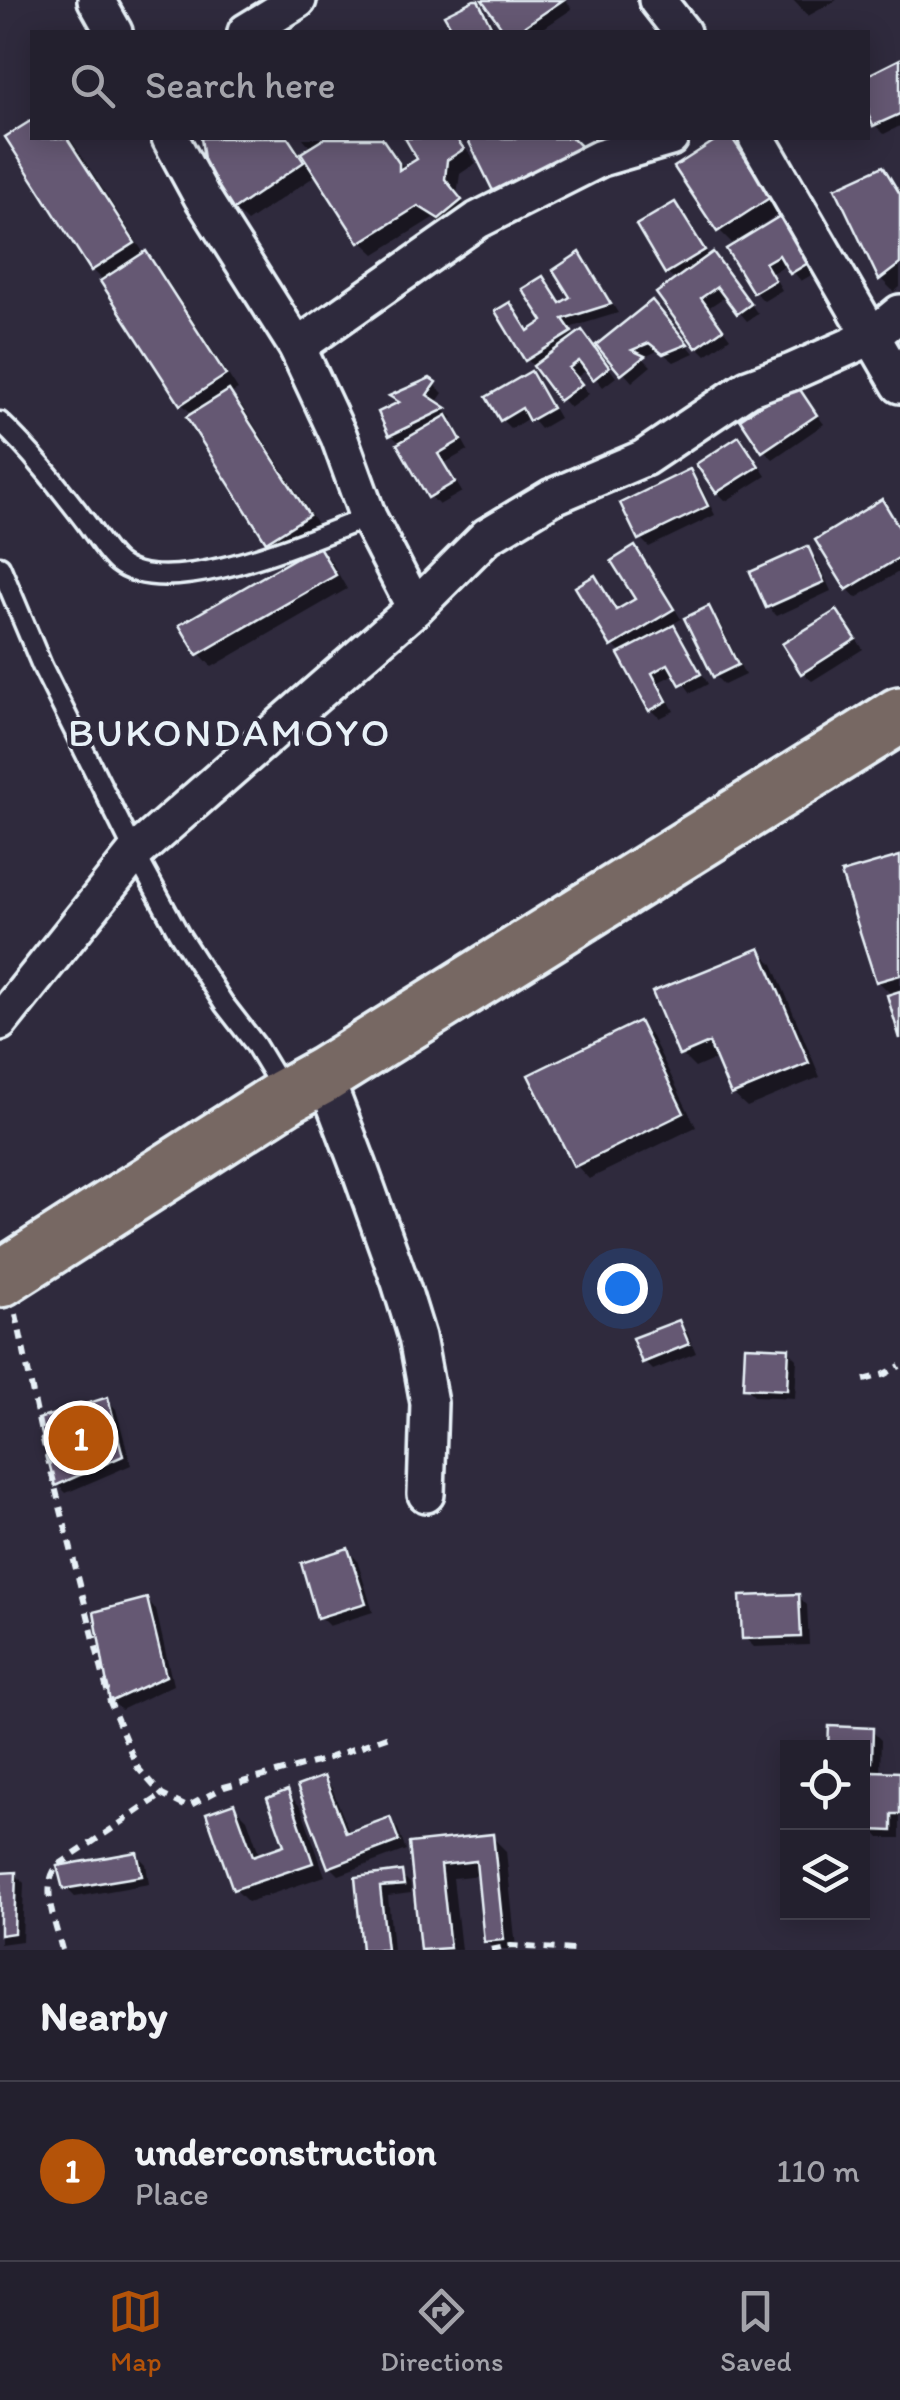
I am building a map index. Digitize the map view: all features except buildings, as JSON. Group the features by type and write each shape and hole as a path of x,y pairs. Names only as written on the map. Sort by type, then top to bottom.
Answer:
{"main road":[{"path":"4,1276 900,715"}],"street":[{"path":"96,0 113,30"},
{"path":"249,30 298,0"},
{"path":"657,0 680,30"},
{"path":"171,140 202,197 297,347 339,437 368,517 415,608"},
{"path":"297,347 478,220 602,158 663,140"},
{"path":"758,140 900,385"},
{"path":"0,1022 135,853 415,608 488,536 552,497 644,458 748,388 871,337 900,313"},
{"path":"305,1086 360,1167 400,1282 429,1403 426,1494"}],"lane":[{"path":"0,422 37,458 118,563 141,574 181,575 233,566 368,517"},
{"path":"0,566 42,666 179,934 255,1044 305,1086"}],"path":[{"path":"4,1276 110,1702 138,1767 162,1795 187,1807 224,1787 317,1762 390,1736"},
{"path":"864,1380 900,1366"},
{"path":"62,1950 49,1890 50,1875 57,1866 162,1795"},
{"path":"491,1950 511,1946 574,1950"}],"place":[{"name":"underconstruction","path":"81,1438"}],"district":[{"name":"BUKONDAMOYO","path":"230,732"}]}
